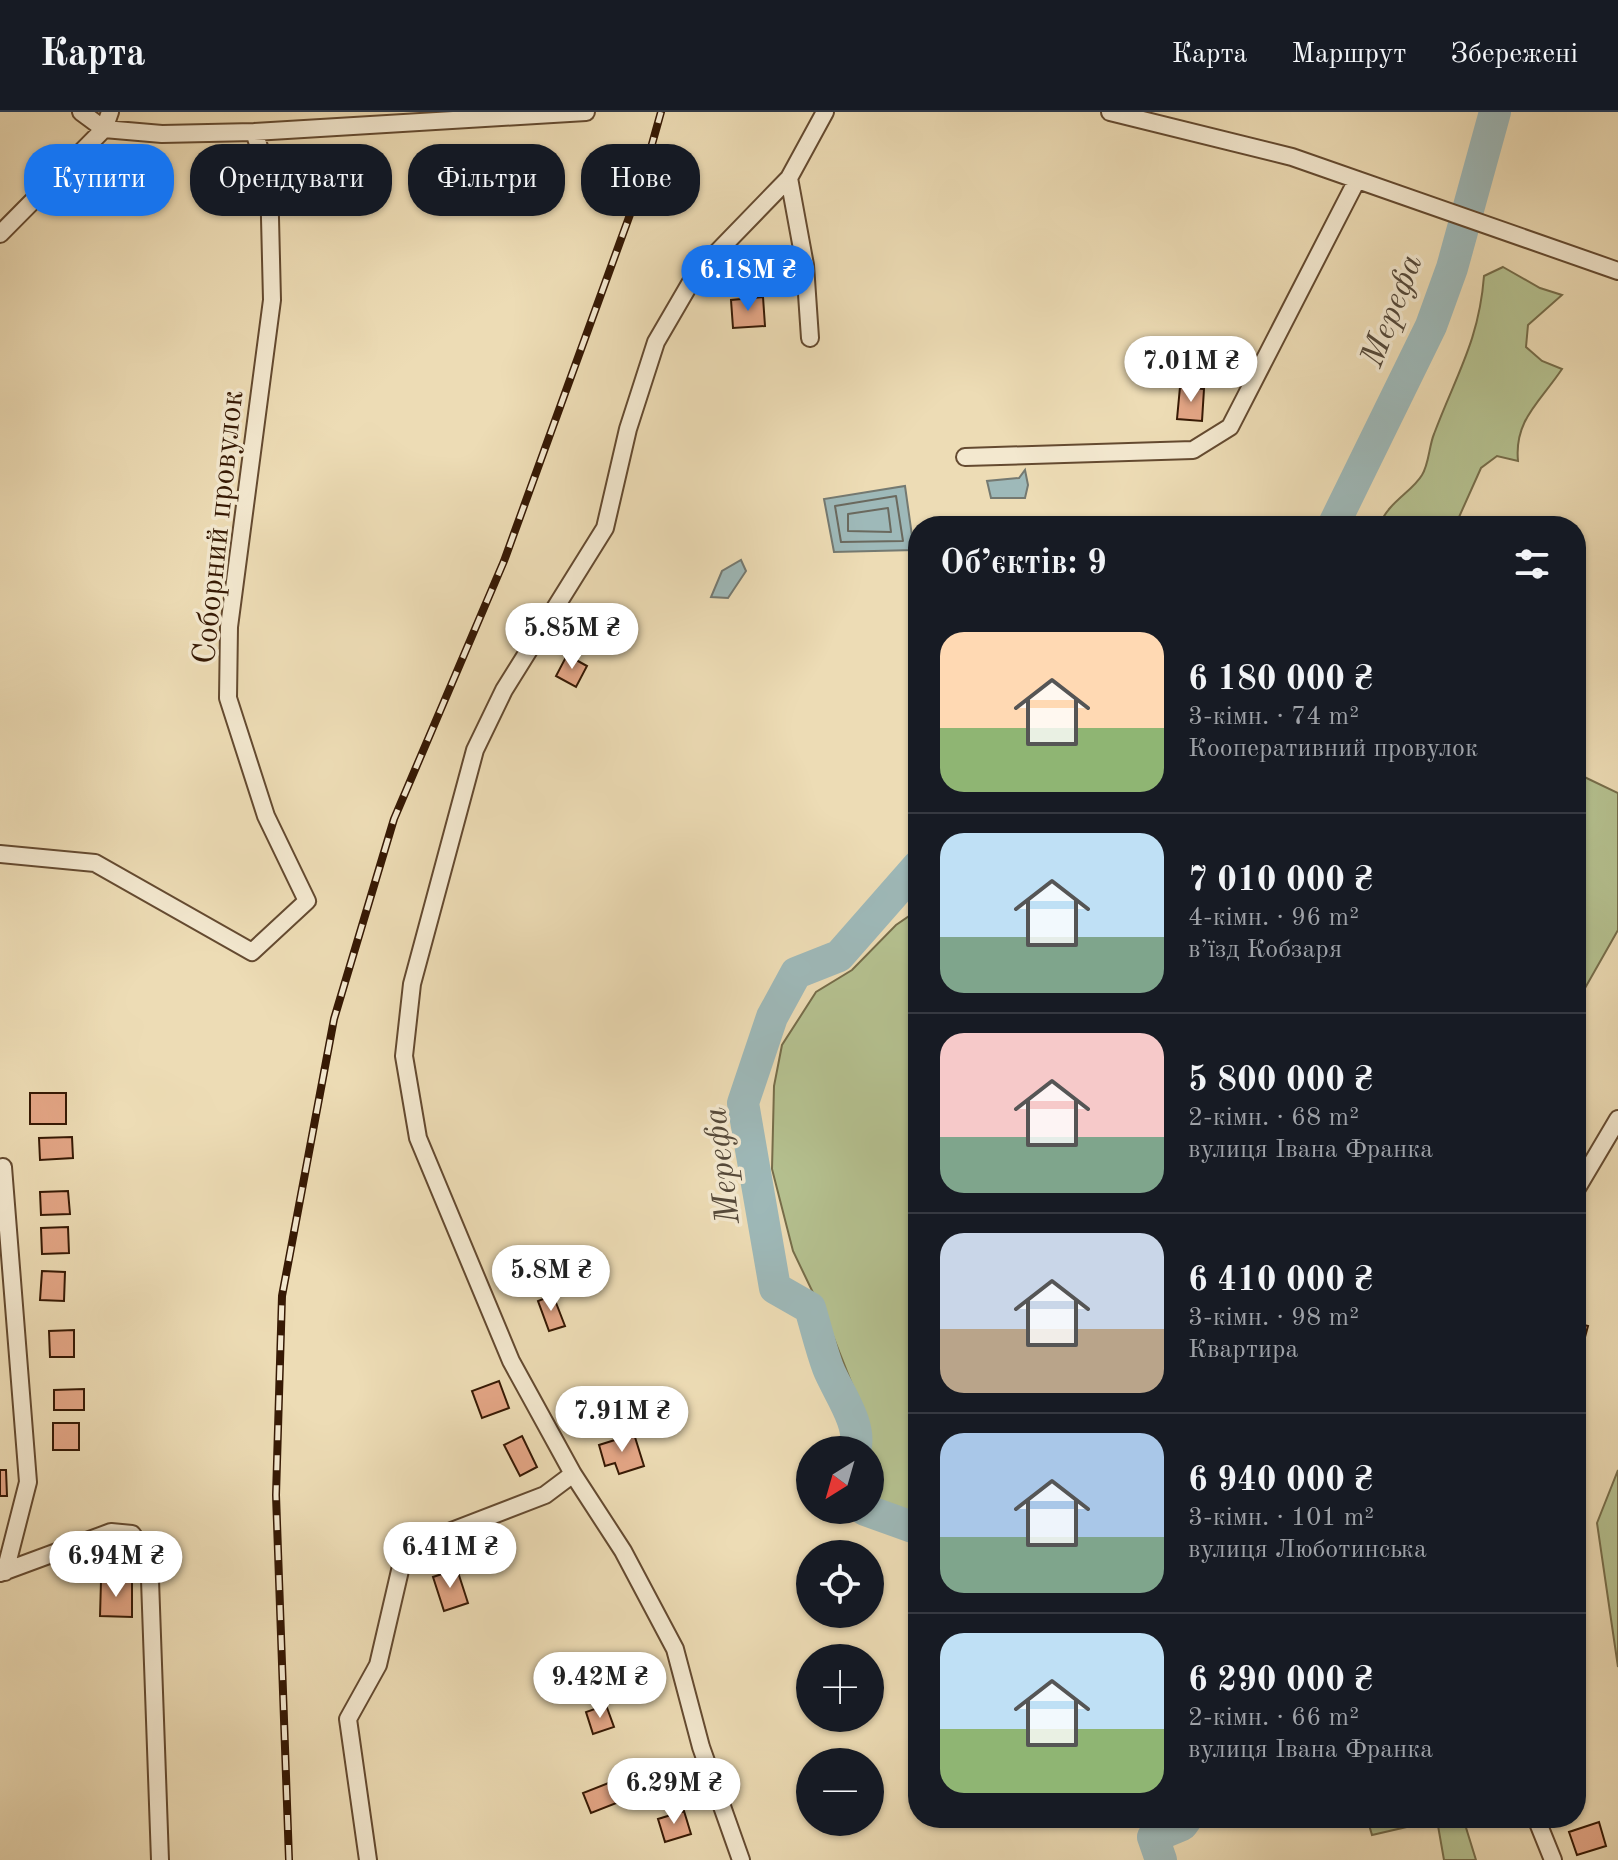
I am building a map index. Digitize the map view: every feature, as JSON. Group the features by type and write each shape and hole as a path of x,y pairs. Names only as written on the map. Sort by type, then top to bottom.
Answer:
{"street":[{"path":"81,112 104,129 162,134 254,132 586,112"},
{"path":"0,234 104,129 110,112"},
{"path":"741,1860 701,1747 675,1649 623,1551 573,1474 511,1361 418,1138 404,1056 412,984 475,750 504,690 605,528 628,429 656,342 695,275 789,178 825,112"},
{"path":"1110,112 1292,157 1618,271"},
{"name":"Соборний провулок","path":"0,854 95,863 252,952 307,901 266,816 228,698 229,627 272,300 269,177 254,132"},
{"path":"789,178 805,265 810,338"},
{"path":"965,457 1193,450 1230,427 1357,180"},
{"path":"1586,1173 1618,1119"},
{"path":"3,1167 28,1482 3,1572"},
{"path":"368,1860 348,1719 378,1665 405,1549 545,1495 573,1474"},
{"path":"3,1572 111,1532 132,1534 145,1552 150,1580 160,1860"},
{"path":"1540,1828 1553,1860"}],"green space":[{"path":"1503,267 1540,288 1562,295 1528,325 1526,347 1542,361 1562,369 1524,423 1518,461 1497,456 1481,468 1459,516 1384,516 1424,471 1434,434 1472,339 1484,276"},
{"path":"1586,778 1618,793 1618,930 1586,986"},
{"path":"908,917 908,1516 884,1507 884,1436 857,1436 859,1402 829,1326 793,1251 772,1169 774,1086 782,1045 816,992 852,970"},
{"path":"1618,1470 1618,1667 1597,1523"},
{"path":"1370,1828 1402,1828 1372,1835"},
{"path":"1438,1828 1466,1828 1476,1860 1444,1860"}],"water":[{"path":"1025,470 1028,485 1025,498 991,498 987,481 1019,478"},
{"path":"905,486 909,516 908,550 834,552 824,499"},
{"path":"741,560 746,571 728,598 711,597 722,571"}],"building":[{"path":"763,297 765,326 733,328 731,300"},
{"path":"1180,387 1204,389 1202,421 1177,419"},
{"path":"567,655 587,666 576,687 556,676"},
{"path":"30,1093 66,1093 66,1124 30,1124"},
{"path":"72,1137 73,1158 40,1160 39,1138"},
{"path":"68,1191 70,1214 41,1215 40,1192"},
{"path":"68,1227 69,1253 42,1254 41,1228"},
{"path":"42,1271 65,1272 64,1301 40,1300"},
{"path":"553,1295 565,1326 549,1331 538,1301"},
{"path":"74,1330 74,1357 50,1357 49,1331"},
{"path":"499,1381 509,1408 482,1418 472,1391"},
{"path":"84,1389 84,1410 54,1410 54,1390"},
{"path":"53,1423 79,1423 79,1450 53,1450"},
{"path":"634,1434 644,1466 619,1474 615,1463 605,1466 599,1445"},
{"path":"522,1436 537,1467 520,1476 504,1445"},
{"path":"0,1470 6,1470 7,1496 0,1496"},
{"path":"457,1569 468,1603 444,1611 433,1577"},
{"path":"101,1581 132,1582 132,1617 100,1616"},
{"path":"606,1705 614,1727 593,1734 586,1712"},
{"path":"611,1782 619,1802 591,1813 583,1793"},
{"path":"684,1811 691,1834 665,1842 658,1819"},
{"path":"1599,1822 1606,1846 1577,1855 1569,1832"}],"waterway":[{"name":"Мерефа","path":"1338,516 1431,326 1452,268 1495,112"},
{"name":"Мерефа","path":"856,1436 848,1408 828,1368 810,1308 775,1288 743,1103 772,1017 796,973 839,956 908,877"},
{"name":"Мерефа","path":"884,1517 908,1525"},
{"name":"Мерефа","path":"1161,1860 1153,1837 1175,1828"}],"railway":[{"path":"289,1860 276,1495 282,1296 334,1019 394,819 504,561 640,187 661,112"}]}
